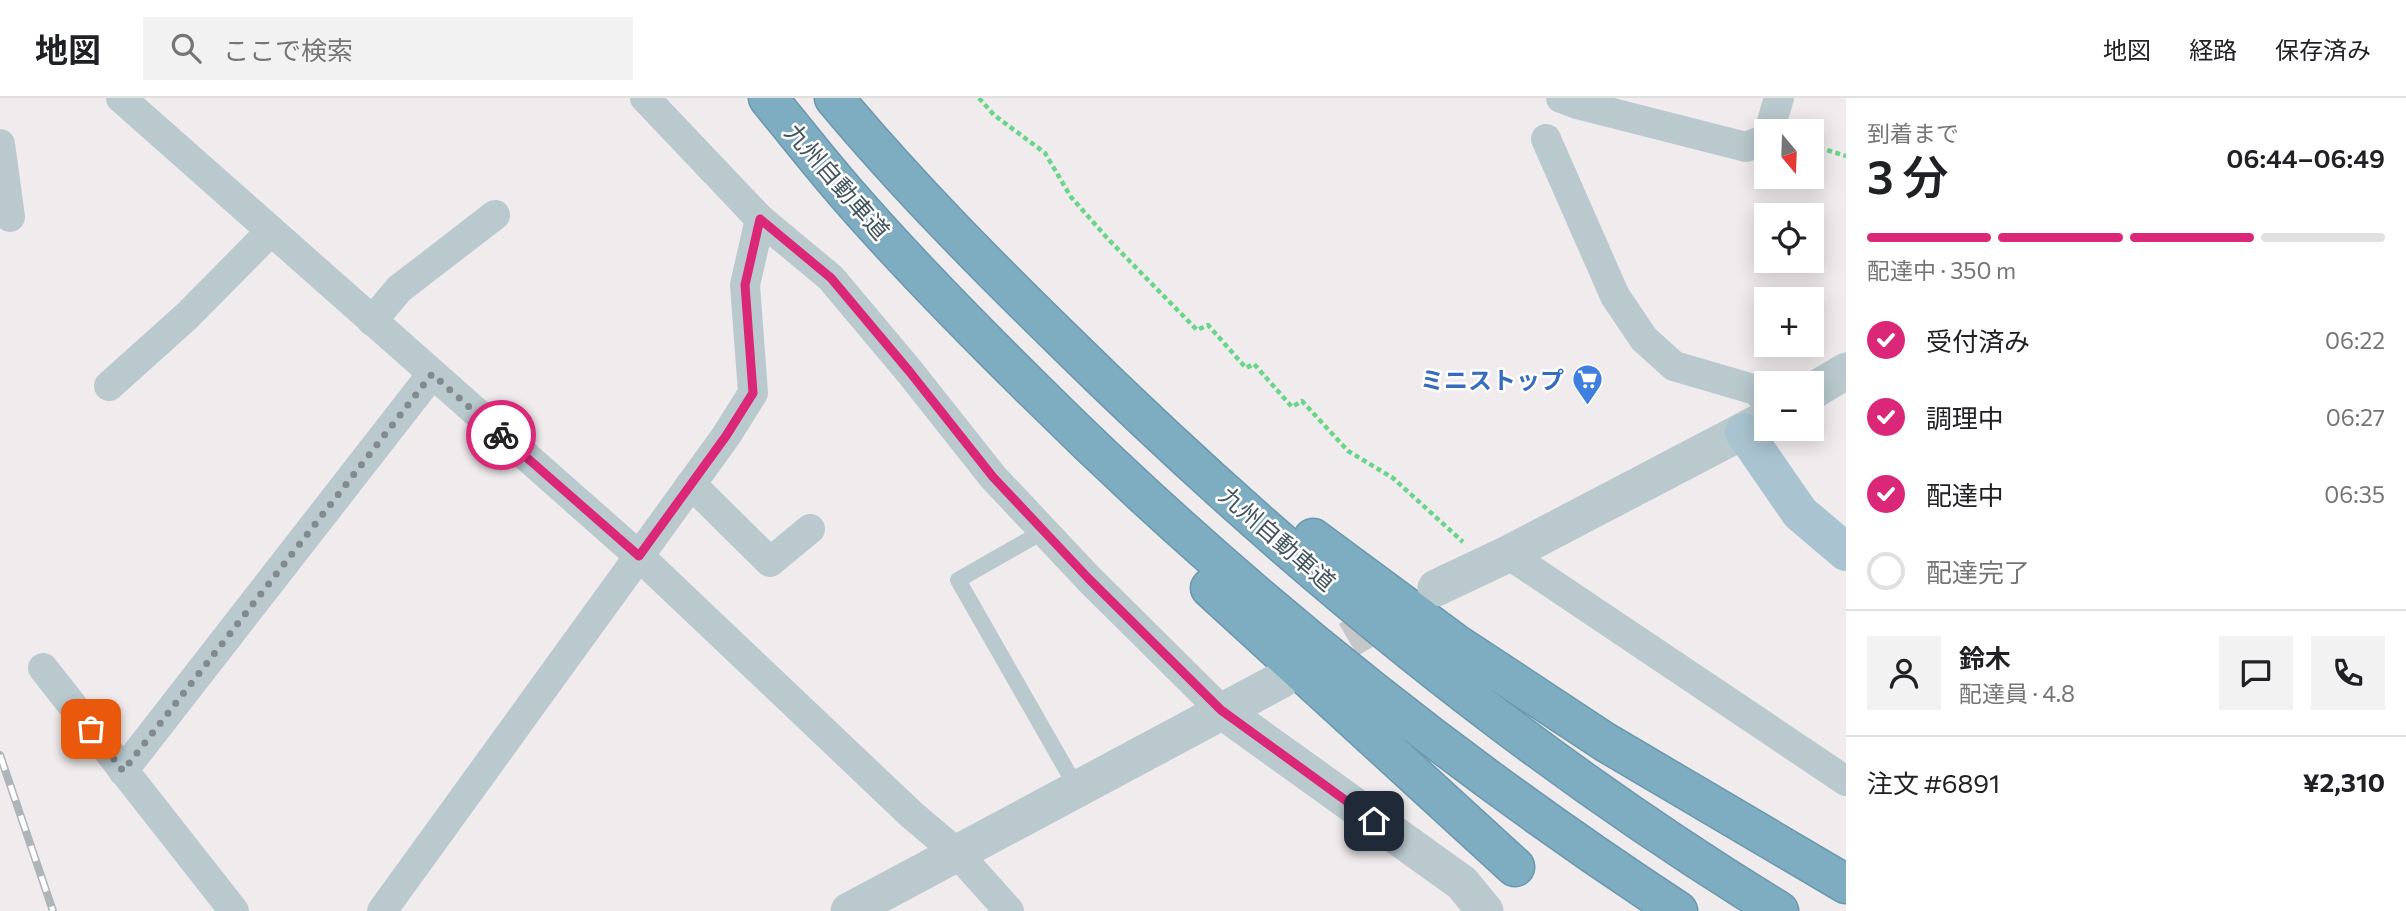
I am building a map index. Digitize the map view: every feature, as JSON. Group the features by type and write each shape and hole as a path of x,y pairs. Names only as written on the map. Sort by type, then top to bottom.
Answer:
{"highway":[{"name":"九州自動車道","path":"768,98 846,194 975,333 1105,461 1208,555 1386,704 1597,857 1678,911"},
{"name":"九州自動車道","path":"834,98 957,235 1146,422 1337,589 1534,746 1637,819 1779,911"},
{"path":"957,235 1218,468 1455,643 1605,742 1846,884"},
{"path":"975,333 1162,543 1516,867"}],"main road":[{"path":"1763,441 1800,513 1846,552"}],"street":[{"path":"121,98 639,556 912,815 958,854 1009,911"},
{"path":"645,98 760,219 831,278 993,477 1221,710 1462,883 1485,911"},
{"path":"1561,98 1746,147 1754,144"},
{"path":"1773,119 1779,98"},
{"path":"1546,139 1615,296 1644,339 1674,366 1754,389"},
{"path":"0,144 9,217"},
{"path":"372,321 398,289 495,215"},
{"path":"382,911 726,436 753,393 745,285 760,219"},
{"path":"109,386 187,316 271,231"},
{"path":"1824,384 1846,371"},
{"path":"123,771 432,374"},
{"path":"1436,588 1754,426"},
{"path":"691,484 770,562 810,529"},
{"path":"1497,559 1846,780"},
{"path":"43,668 233,911"},
{"path":"849,911 1281,680"}],"lane":[{"path":"1044,531 958,580 1078,790"}],"path":[{"path":"979,98 994,115 1045,153 1071,197 1197,330 1208,325 1246,368 1254,364 1292,407 1302,401 1348,451 1393,478 1497,559"},
{"path":"1824,149 1846,156"}],"tunnel":[{"path":"1301,668 1402,608"}],"railway":[{"path":"0,755 53,911"}],"way so far":[{"path":"91,729 123,771 432,374 501,435"}],"place":[{"name":"ミニストップ","path":"1587,406"}],"route":[{"path":"501,435 639,556 726,436 753,393 745,285 760,219 831,278 993,477 1089,579 1221,710 1374,821"}]}
